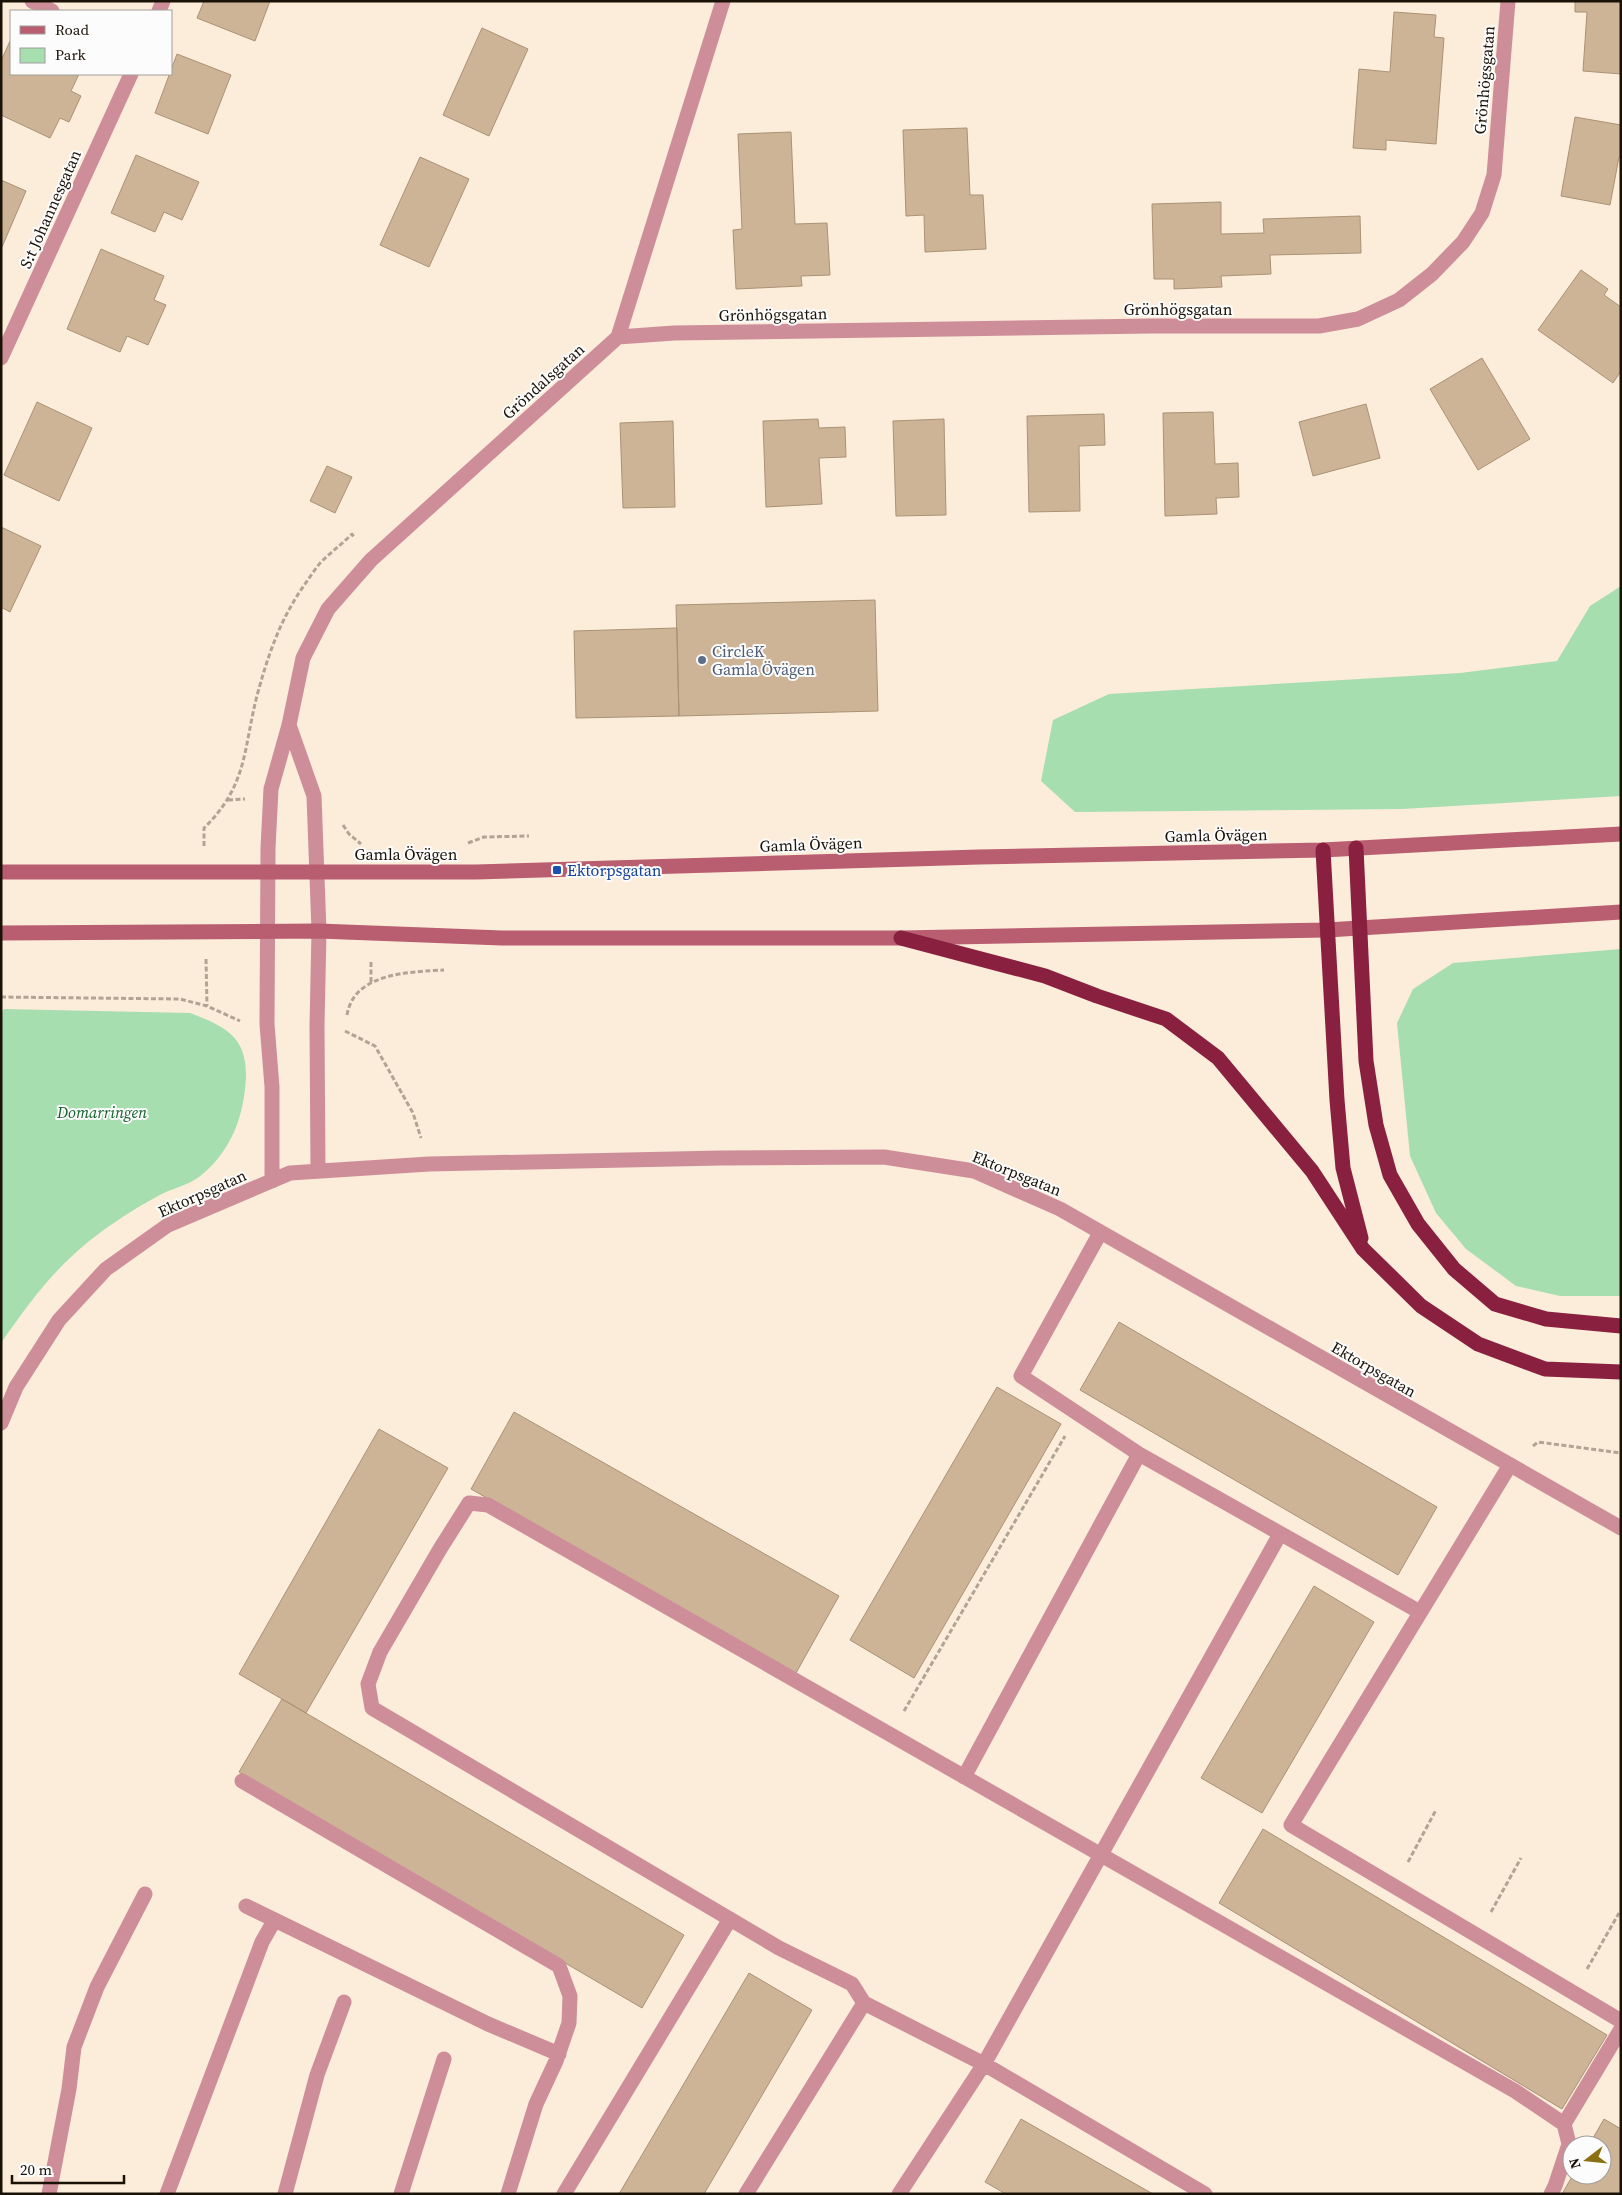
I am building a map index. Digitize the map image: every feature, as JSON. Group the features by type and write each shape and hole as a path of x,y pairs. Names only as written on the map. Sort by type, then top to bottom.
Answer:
{"highway":[{"path":"1356,848 1366,1061 1376,1125 1390,1176 1418,1224 1454,1269 1495,1304 1546,1319 1621,1326"},
{"path":"1324,850 1327,930 1343,1168 1363,1249"},
{"path":"901,938 1045,976 1166,1019 1218,1058 1312,1171 1363,1249 1421,1306 1478,1344 1545,1369 1621,1372"}],"main road":[{"name":"Gamla Övägen","path":"1,872 476,872 959,857 1324,850 1621,834"},
{"path":"1,932 319,931 502,938 779,936 901,938 1359,929 1621,912"}],"street":[{"path":"32,1 50,10"},
{"path":"618,337 723,1"},
{"name":"Grönhögsgatan","path":"618,337 704,333 1151,326 1319,326 1358,319 1399,300 1432,274 1463,242 1482,213 1494,175 1508,1"},
{"name":"S:t Johannesgatan","path":"1,358 130,75"},
{"name":"Gröndalsgatan","path":"268,871 270,789 289,725 303,658 328,609 371,560 618,337"},
{"path":"289,725 314,796 319,931 317,1026 318,1171"},
{"name":"Ektorpsgatan","path":"268,871 267,1024 272,1087 272,1181"},
{"name":"Ektorpsgatan","path":"1,1423 16,1387 59,1320 106,1269 168,1225 290,1173 429,1164 721,1158 884,1157 974,1171 1060,1209 1621,1528"},
{"path":"1100,1232 1021,1376 1139,1454 1420,1612"},
{"path":"964,1777 1139,1454"},
{"path":"1510,1465 1291,1826 1621,2021"},
{"path":"1205,2194 984,2064 864,2003 852,1984 779,1948 372,1708 368,1684 380,1652 469,1503 488,1505 964,1777 1102,1853 1515,2091 1564,2124 1569,2144 1551,2194"},
{"path":"899,2194 984,2064 1280,1534"},
{"path":"242,1781 560,1966 570,1996 569,2023 558,2054 536,2104 508,2194"},
{"path":"50,2194 69,2089 74,2047 97,1987 145,1894"},
{"path":"246,1906 488,2024 558,2054"},
{"path":"564,2194 730,1919"},
{"path":"167,2194 262,1942 274,1921"},
{"path":"285,2194 318,2075 344,2002"},
{"path":"746,2194 864,2003"},
{"path":"1564,2124 1621,2030"},
{"path":"401,2194 444,2059"}],"path":[{"path":"204,828 218,815 228,800"},
{"path":"342,823 349,834 361,844 369,847"},
{"path":"205,931 207,1006"},
{"path":"429,1164 413,1113 375,1046 344,1031 348,1007 358,992 371,982 414,972 444,970"},
{"path":"1,997 180,998 207,1006 246,1024"},
{"path":"890,1735 1078,1413"},
{"path":"1510,1465 1538,1442 1621,1453"},
{"path":"1394,1886 1436,1810"},
{"path":"1478,1936 1521,1858"},
{"path":"1573,1993 1619,1913"}],"green space":[{"path":"1621,586 1621,796 1402,809 1075,812 1041,781 1053,720 1109,694 1460,673 1557,661 1590,606"},
{"path":"1621,949 1621,1296 1560,1296 1516,1286 1466,1249 1436,1213 1410,1156 1397,1023 1413,989 1453,963"},
{"name":"Domarringen","path":"4,1009 190,1013 223,1028 238,1042 245,1063 246,1077 239,1120 234,1133 220,1156 210,1167 194,1180 163,1194 123,1216 81,1248 43,1287 1,1343 1,1013"}],"building":[{"path":"204,1 270,1 255,41 197,18"},
{"path":"1575,1 1621,1 1621,74 1583,71 1587,12 1575,12"},
{"path":"1394,12 1436,15 1434,37 1444,38 1436,144 1386,140 1386,150 1353,148 1359,69 1390,72"},
{"path":"482,28 528,49 489,136 443,115"},
{"path":"10,41 10,75 79,75 71,91 81,96 69,122 60,118 50,138 1,115 1,61"},
{"path":"177,54 231,75 208,134 155,113 169,75 172,75 172,67"},
{"path":"1575,117 1621,125 1621,157 1619,157 1610,205 1561,196"},
{"path":"967,128 970,195 983,195 986,249 925,252 924,215 906,216 903,130"},
{"path":"791,132 795,224 827,223 830,275 801,276 802,286 736,289 733,230 742,229 738,134"},
{"path":"136,155 199,182 182,220 164,212 155,232 111,213"},
{"path":"420,157 469,179 429,267 380,245"},
{"path":"1,180 26,191 2,247 1,247"},
{"path":"1221,202 1221,234 1264,233 1263,219 1360,216 1361,253 1270,255 1271,274 1221,276 1222,287 1174,289 1174,279 1154,279 1152,204"},
{"path":"101,249 164,276 154,300 166,305 148,345 127,336 120,352 67,329"},
{"path":"1581,270 1608,289 1604,295 1621,307 1621,371 1613,383 1538,330"},
{"path":"1482,358 1530,439 1478,470 1430,389"},
{"path":"37,402 92,428 59,501 4,475"},
{"path":"1366,404 1380,458 1313,476 1299,422"},
{"path":"1213,412 1215,464 1238,463 1239,497 1216,498 1217,514 1165,516 1163,413"},
{"path":"1104,414 1105,445 1079,446 1080,511 1029,512 1027,416"},
{"path":"818,419 819,428 845,427 846,457 819,458 822,504 766,507 763,421"},
{"path":"944,419 946,515 896,516 893,421"},
{"path":"673,421 675,507 623,508 620,423"},
{"path":"327,466 352,477 335,513 310,501"},
{"path":"1,527 41,546 10,612 1,607"},
{"path":"875,600 878,711 679,716 676,605"},
{"path":"677,628 679,716 576,718 574,631"},
{"path":"1119,1322 1437,1507 1398,1575 1080,1390"},
{"path":"997,1387 1061,1424 914,1678 850,1640"},
{"path":"514,1412 839,1596 796,1673 471,1489"},
{"path":"379,1429 448,1468 306,1713 239,1674"},
{"path":"1314,1586 1374,1622 1262,1813 1201,1778"},
{"path":"282,1699 684,1935 642,2008 239,1772"},
{"path":"1263,1829 1607,2035 1562,2109 1219,1903"},
{"path":"749,1973 812,2010 704,2194 619,2194"},
{"path":"1021,2119 1153,2194 1006,2194 985,2182"},
{"path":"1604,2119 1621,2129 1621,2194 1562,2194 1567,2185 1612,2185 1612,2135 1595,2135"}],"place":[{"name":"CircleK Gamla Övägen","path":"702,660"},
{"name":"Ektorpsgatan","path":"557,870"}]}
